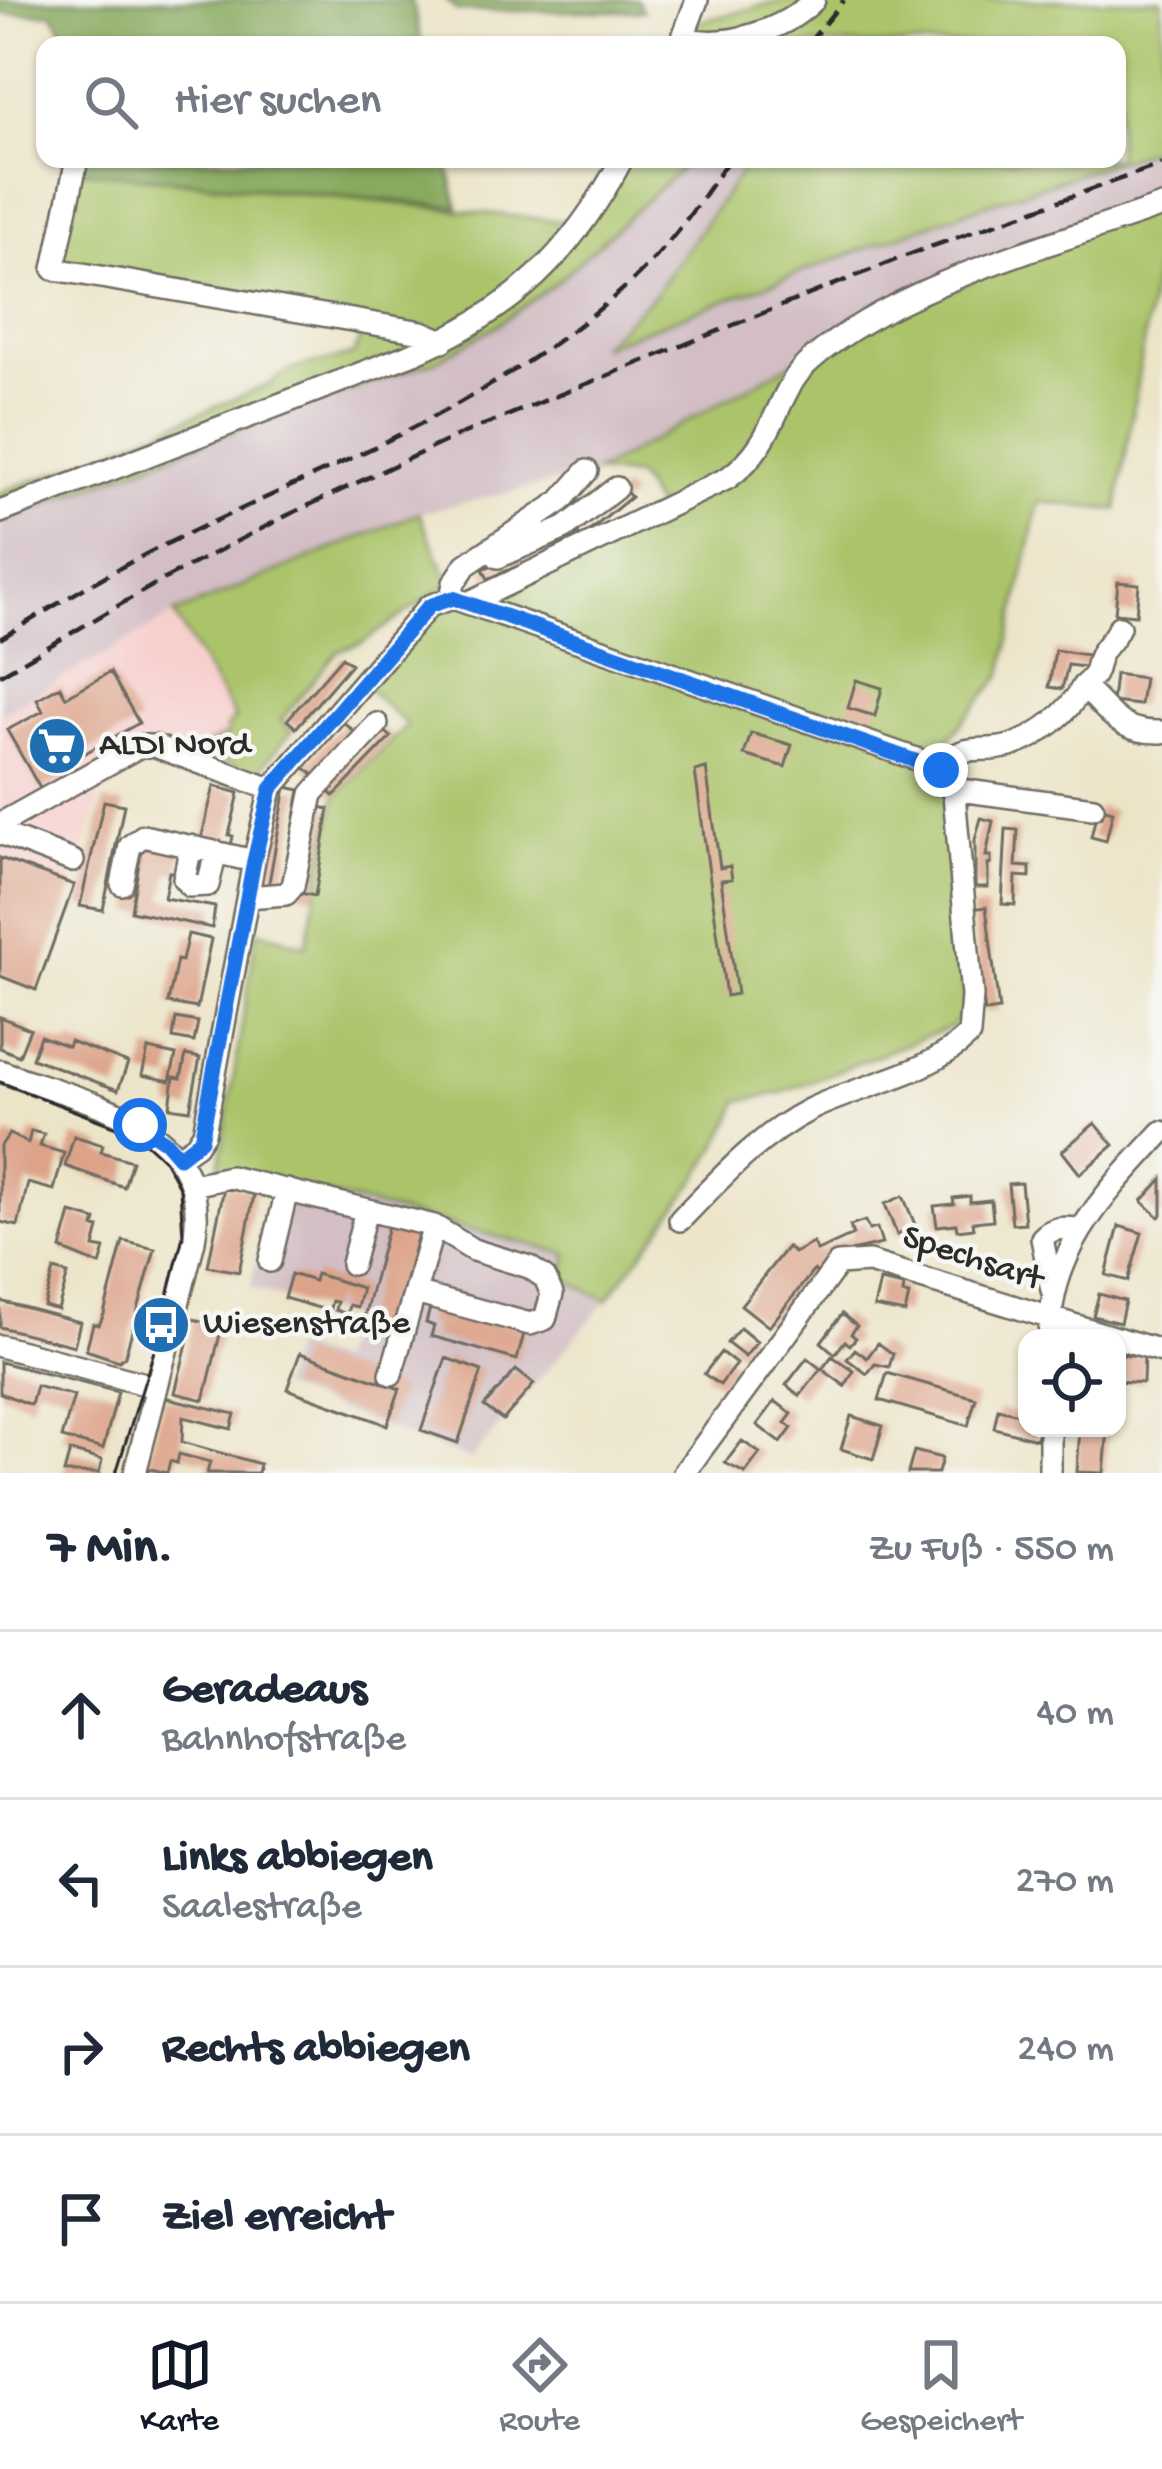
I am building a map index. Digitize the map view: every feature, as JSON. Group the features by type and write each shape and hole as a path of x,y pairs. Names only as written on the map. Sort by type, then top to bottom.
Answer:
{"street":[{"path":"683,36 697,0"},
{"path":"747,36 775,26 814,0"},
{"path":"75,168 54,269 422,332 443,340"},
{"path":"0,512 478,323 530,283 584,224 617,168"},
{"path":"179,1157 204,1133 254,861 275,784 429,606 459,601 728,478 763,446 808,362 882,314 943,284 1162,206"},
{"path":"488,559 565,497 586,471"},
{"path":"459,601 458,574 466,565 565,528 616,488"},
{"path":"565,497 584,514"},
{"path":"459,601 946,779 1093,808"},
{"path":"680,1220 757,1142 825,1103 950,1054 970,1035 972,996 946,779 962,749 1013,745 1076,700 1098,673 1102,652 1113,643 1119,627"},
{"path":"1083,686 1135,733 1162,732"},
{"path":"248,897 286,894 293,886 312,794 377,724"},
{"path":"0,824 140,746 155,746 275,784 318,788"},
{"path":"0,833 73,860"},
{"path":"122,884 130,845 136,838 152,836 254,861"},
{"path":"191,846 184,879 190,886 208,885 216,852"},
{"path":"0,1070 140,1125 166,1142 193,1185 196,1232 135,1473"},
{"name":"Spechsart","path":"684,1473 838,1264 869,1262 1050,1329 1053,1296 1066,1252 1162,1132"},
{"path":"193,1185 230,1177 434,1226 473,1250 538,1272 549,1285 551,1303 545,1319 530,1324 416,1293"},
{"path":"270,1261 287,1190"},
{"path":"352,1264 366,1210"},
{"path":"392,1374 434,1226"},
{"path":"1126,1341 1162,1351"},
{"path":"0,1346 156,1387"},
{"path":"1050,1437 1050,1473"}],"shaded area":[{"path":"1162,146 1162,196 815,350 594,473 419,513 174,614 0,714 0,521 220,436 435,361 496,326 557,282 681,168 744,168 655,294 603,345 967,211 1096,168 1126,168 1126,158"},
{"path":"174,614 235,718 228,733 196,751 146,753 141,770 93,798 101,802 36,990 0,976 0,714"},
{"path":"276,1180 568,1254 564,1278 607,1300 470,1460 280,1388 293,1347 337,1362 350,1318 250,1288"}],"green space":[{"path":"0,0 412,0 420,36 67,36 52,13 0,14"},
{"path":"446,0 637,0 643,11 457,11"},
{"path":"785,0 1162,0 1162,146 1126,158 1126,36 674,36 678,27"},
{"path":"449,168 458,207 64,169"},
{"path":"607,168 681,168 557,282 496,326 435,361 220,436 0,521 0,492 74,466 270,384 299,367 354,354 363,329 47,273 64,169 571,222"},
{"path":"744,168 1096,168 599,347 655,294"},
{"path":"1162,196 1162,226 1117,510 1039,502 1002,675 935,754 946,768 965,1009 953,1026 781,1093 739,1101 698,1176 607,1300 563,1278 568,1254 219,1168 257,930 306,946 336,797 407,725 366,687 430,610 501,584 657,508 636,476 594,473 815,350"},
{"path":"419,513 450,583 362,643 337,652 281,720 292,731 256,774 196,751 228,734 226,728 235,718 174,614"}],"building":[{"path":"624,489 631,497 581,538 575,530"},
{"path":"573,530 578,540 488,579 483,569"},
{"path":"1118,582 1139,584 1136,615 1115,613"},
{"path":"1055,650 1093,656 1091,668 1068,665 1062,689 1049,687"},
{"path":"342,657 351,664 296,728 287,720"},
{"name":"ALDI Nord","path":"110,672 139,723 71,761 77,771 41,790 7,730 43,711 37,699 60,686 66,697"},
{"path":"1115,674 1144,678 1140,705 1112,702"},
{"path":"856,680 882,688 875,716 848,708"},
{"path":"343,722 355,732 316,777 304,767"},
{"path":"383,729 391,737 334,796 326,789"},
{"path":"751,733 792,745 785,767 744,755"},
{"path":"706,768 720,868 730,866 732,879 721,880 737,994 726,996 695,771"},
{"path":"214,786 239,793 229,835 233,836 231,846 200,844"},
{"path":"286,787 300,790 282,891 268,888"},
{"path":"104,801 124,805 103,910 80,906"},
{"path":"314,806 329,809 315,896 300,893"},
{"path":"1098,807 1113,811 1106,841 1091,837"},
{"path":"981,818 993,821 986,856 991,856 988,887 975,887 975,840"},
{"path":"1006,829 1018,830 1016,866 1030,867 1030,877 1016,876 1015,905 1002,904"},
{"path":"142,845 183,851 179,873 169,872 164,898 215,907 212,928 131,911"},
{"path":"0,858 74,885 36,990 0,976"},
{"path":"986,907 999,1010 985,1012 971,909"},
{"path":"188,934 211,939 197,1008 168,1003"},
{"path":"0,1017 30,1029 19,1056 0,1048"},
{"path":"176,1018 198,1022 194,1042 173,1038"},
{"path":"40,1036 68,1046 70,1041 128,1063 118,1090 32,1058"},
{"path":"148,1049 176,1055 170,1081 142,1075"},
{"path":"186,1055 200,1058 190,1110 170,1107 174,1077 181,1078"},
{"path":"1095,1123 1114,1145 1080,1174 1062,1151"},
{"path":"31,1131 44,1134 40,1146 64,1153 54,1190 28,1183 18,1226 0,1222 0,1147 9,1134 28,1143"},
{"path":"74,1136 103,1145 101,1152 132,1161 124,1187 65,1166"},
{"path":"1162,1179 1162,1214 1159,1217 1142,1201"},
{"path":"1021,1183 1025,1223 1012,1224 1008,1184"},
{"path":"224,1188 255,1190 239,1272 208,1266"},
{"path":"903,1196 916,1227 897,1235 885,1204"},
{"path":"970,1196 970,1202 991,1200 993,1220 957,1230 956,1224 937,1226 934,1206"},
{"path":"71,1213 96,1220 94,1247 105,1249 100,1265 61,1249"},
{"path":"865,1221 869,1230 877,1228 882,1244 851,1251 824,1264 826,1268 817,1273 814,1270 769,1327 741,1305 787,1247 794,1253 813,1243 817,1251 853,1235 850,1226"},
{"path":"389,1222 419,1230 392,1334 362,1325"},
{"path":"1119,1226 1142,1233 1128,1281 1106,1275"},
{"path":"123,1241 155,1249 125,1356 119,1361 86,1350 93,1324 99,1325 104,1314"},
{"path":"54,1270 68,1274 58,1310 44,1306"},
{"path":"291,1274 314,1281 316,1274 362,1288 357,1307 349,1305 347,1314 335,1310 337,1302 332,1301 329,1311 284,1298"},
{"path":"880,1281 904,1286 903,1294 909,1295 905,1313 874,1307"},
{"path":"1099,1294 1125,1301 1120,1323 1093,1316"},
{"path":"0,1301 80,1322 74,1346 0,1327"},
{"path":"431,1304 525,1330 517,1360 431,1336 434,1326 426,1323"},
{"path":"842,1314 857,1326 851,1334 856,1338 850,1345 845,1341 835,1354 821,1342"},
{"path":"193,1319 222,1326 204,1400 175,1393"},
{"path":"740,1328 757,1342 745,1357 727,1343"},
{"path":"878,1343 893,1354 889,1367 875,1364 867,1374 847,1359 855,1349 867,1358"},
{"path":"721,1352 736,1364 720,1385 704,1374"},
{"path":"300,1353 400,1389 387,1425 287,1389"},
{"path":"1126,1355 1144,1356 1143,1383 1126,1382"},
{"path":"832,1356 854,1371 845,1386 822,1369"},
{"path":"446,1358 482,1371 458,1443 421,1430"},
{"path":"807,1358 821,1369 800,1396 786,1385"},
{"path":"0,1362 118,1392 103,1449 62,1438 74,1396 36,1386 31,1405 0,1393"},
{"path":"516,1370 534,1384 503,1420 484,1406"},
{"path":"887,1373 976,1398 968,1426 879,1400"},
{"path":"164,1397 235,1414 231,1429 183,1417 182,1442 260,1464 258,1473 207,1473 210,1462 179,1454 177,1463 170,1461 167,1473 146,1468"},
{"path":"775,1401 792,1414 785,1423 792,1428 781,1443 757,1425"},
{"path":"998,1409 1018,1414 1018,1434 994,1428"},
{"path":"851,1416 883,1426 873,1459 841,1449"},
{"path":"1079,1437 1107,1437 1104,1473 1077,1472"},
{"path":"742,1441 760,1453 745,1473 725,1463"},
{"path":"70,1451 102,1460 99,1473 64,1473"},
{"path":"914,1451 942,1458 938,1473 908,1473"}],"tram line":[{"path":"0,1082 137,1135 165,1161 180,1189 183,1236 116,1473"}],"railway":[{"path":"814,36 844,0"},
{"path":"0,675 162,580 459,435 908,255 1162,164"},
{"path":"0,639 138,558 406,431 524,364 633,280 684,222 723,168"}],"place":[{"name":"ALDI Nord","path":"57,746"},
{"name":"Wiesenstraße","path":"161,1325"}],"route":[{"path":"140,1125 179,1157 201,1140 271,789 429,606 440,600 453,598 941,770"}]}
